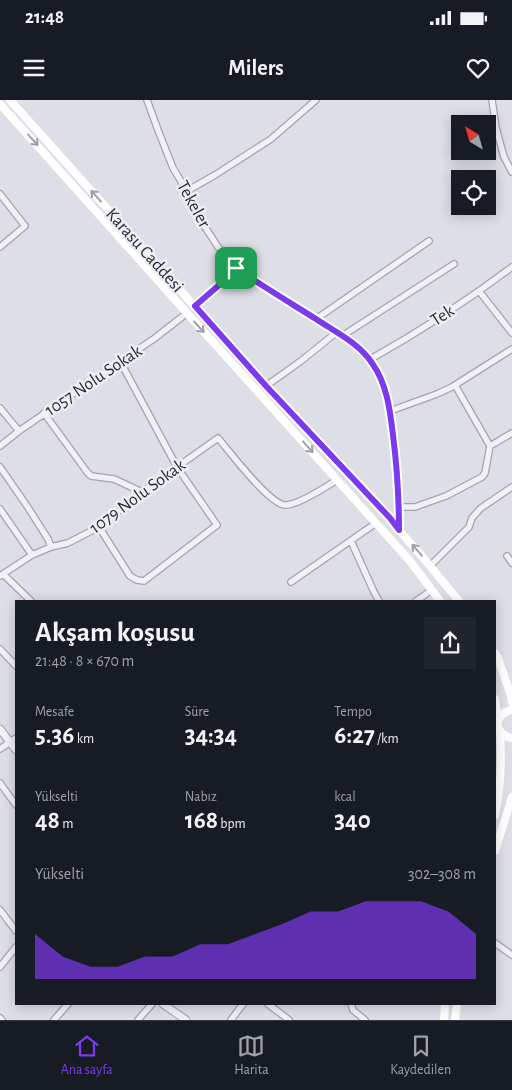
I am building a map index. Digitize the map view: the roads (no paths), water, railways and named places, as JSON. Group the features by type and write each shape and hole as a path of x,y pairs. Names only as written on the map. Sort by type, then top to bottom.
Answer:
{"main road":[{"name":"Karasu Caddesi","path":"10,100 266,386 390,518 458,600"},
{"name":"Karasu Caddesi","path":"0,104 410,561 439,600"},
{"path":"496,655 512,702"},
{"path":"496,706 502,755 496,810"},
{"path":"498,719 504,712 512,710"},
{"path":"500,732 512,738"},
{"path":"496,848 512,799"},
{"path":"444,1020 445,1005"},
{"path":"457,1005 457,1020"}],"street":[{"name":"Tekeler","path":"147,100 174,168 203,224 218,247 236,268 340,334 364,353 382,380 390,411 396,464 399,530"},
{"path":"187,191 271,139 316,100"},
{"path":"492,100 496,128 504,157 512,172"},
{"path":"0,194 25,226 0,247"},
{"path":"316,319 429,241"},
{"path":"266,386 340,334 454,264"},
{"name":"Tek","path":"369,360 409,337 512,267"},
{"path":"195,306 236,268"},
{"path":"479,291 512,333"},
{"name":"1057 Nolu Sokak","path":"0,446 44,413 155,338 187,313"},
{"path":"390,411 437,394 455,385 512,349"},
{"path":"100,527 130,576 144,581 217,525 176,467 120,361"},
{"path":"399,506 415,507 446,496 482,477 485,472 490,446 455,385"},
{"path":"0,408 19,431"},
{"path":"44,413 87,472 92,476 114,479 142,492"},
{"path":"490,446 512,432"},
{"name":"1079 Nolu Sokak","path":"2,575 32,555 51,547 68,543 100,527 142,492 218,438 265,493 280,504 293,504 337,480"},
{"path":"0,467 27,506 51,547"},
{"path":"430,566 469,527 472,518 481,508 512,487"},
{"path":"0,509 32,555"},
{"path":"291,582 376,523"},
{"path":"351,541 378,600"},
{"path":"507,556 512,563"},
{"path":"2,575 30,600"},
{"path":"417,600 432,590"},
{"path":"0,649 15,665"},
{"path":"0,729 13,740 0,750"},
{"path":"0,783 15,804"},
{"path":"0,910 15,930"},
{"path":"496,944 512,955"},
{"path":"0,967 15,949"},
{"path":"54,1020 67,1005"},
{"path":"138,1020 151,1005"},
{"path":"164,1005 186,1020"},
{"path":"230,1020 242,1005"},
{"path":"269,1005 289,1020"},
{"path":"351,1005 353,1010 365,1020"}]}
